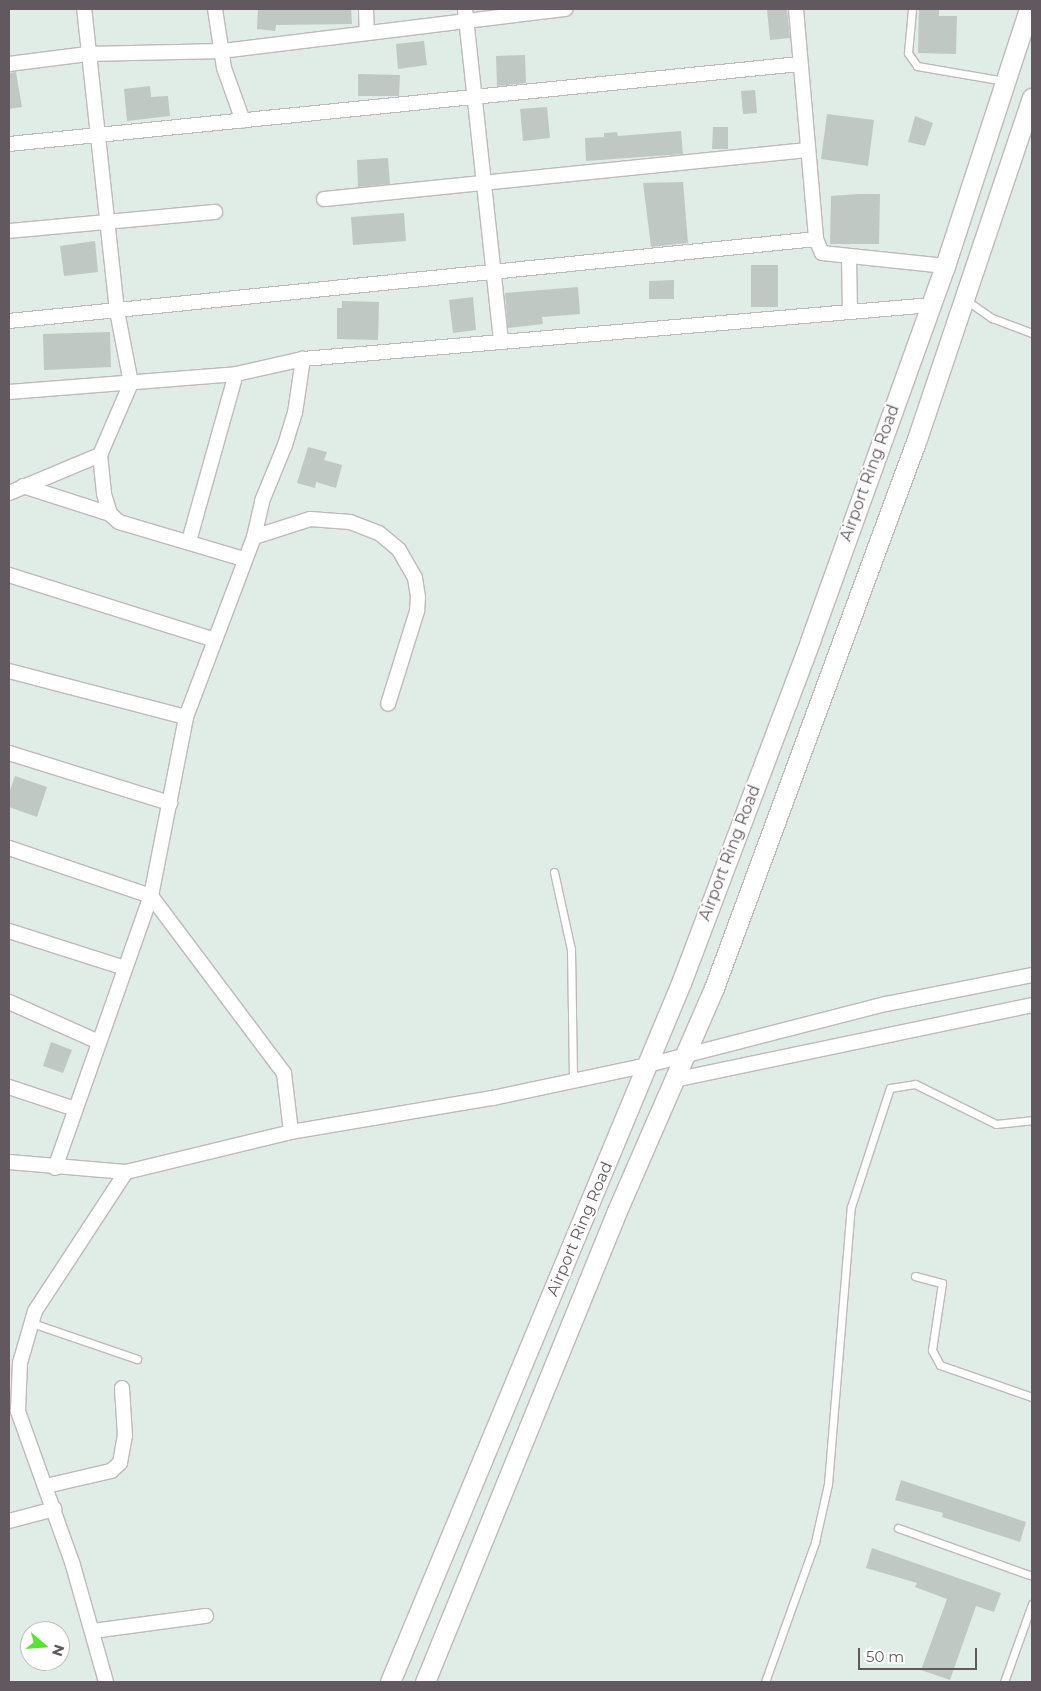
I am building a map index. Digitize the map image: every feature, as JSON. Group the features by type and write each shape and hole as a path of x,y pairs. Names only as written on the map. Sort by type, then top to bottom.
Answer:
{"main road":[{"name":"Airport Ring Road","path":"390,1682 648,1065 810,641 945,266 1029,9"},
{"name":"Airport Ring Road","path":"425,1682 674,1080 714,988 917,439 1032,98"}],"street":[{"path":"84,9 87,54 99,136 106,223 117,311 131,383 100,455 110,514"},
{"path":"215,9 224,68 243,121"},
{"path":"366,9 367,32"},
{"path":"9,64 87,54 222,51 367,32 466,15 565,9"},
{"path":"796,9 816,239 822,253 945,266"},
{"path":"466,15 501,340"},
{"path":"9,144 800,64"},
{"path":"324,199 808,150"},
{"path":"9,232 215,212"},
{"path":"9,321 493,274 816,239"},
{"path":"850,256 850,310"},
{"path":"10,396 236,374 302,359 850,310 931,305"},
{"path":"55,1168 151,896 186,717 244,559 254,537 262,501 295,413 302,359"},
{"path":"189,542 236,374"},
{"path":"9,493 100,455"},
{"path":"23,486 110,514 119,522 138,529 244,559"},
{"path":"254,537 310,518 350,522 379,533 399,550 415,578 418,597 417,611 388,704"},
{"path":"9,575 215,640"},
{"path":"9,671 186,717"},
{"path":"9,753 170,803"},
{"path":"9,848 151,896 284,1073 291,1132"},
{"path":"9,931 125,968"},
{"path":"9,1162 55,1168 126,1172 291,1132 494,1098 648,1065 886,1004 1032,975"},
{"path":"9,1002 99,1042"},
{"path":"674,1080 1032,1005"},
{"path":"9,1086 75,1110"},
{"path":"106,1682 93,1631 54,1509 13,1410 20,1363 35,1311 126,1172"},
{"path":"46,1486 110,1471 120,1463 125,1436 122,1388"},
{"path":"9,1521 54,1509"},
{"path":"93,1631 206,1616"}],"lane":[{"path":"912,9 908,53 917,66 1006,81"},
{"path":"965,299 992,318 1032,333"},
{"path":"554,872 571,949 573,1081"},
{"path":"765,1682 815,1542 828,1484 851,1207 890,1088 915,1084 996,1124 1032,1120"},
{"path":"915,1276 942,1283 932,1350 940,1365 1032,1397"},
{"path":"32,1323 137,1359"},
{"path":"898,1528 1032,1576"},
{"path":"1004,1682 1032,1604"}],"building":[{"path":"258,9 351,9 352,24 276,25 275,31 257,29"},
{"path":"787,9 790,38 770,40 767,10"},
{"path":"919,9 939,9 939,16 957,16 956,54 918,53"},
{"path":"424,41 427,65 398,69 396,44"},
{"path":"525,55 526,83 497,86 496,56"},
{"path":"16,72 22,107 9,109 9,73"},
{"path":"358,74 400,75 399,96 358,96"},
{"path":"150,86 151,97 168,96 170,116 127,121 124,89"},
{"path":"755,90 757,113 743,114 741,91"},
{"path":"547,107 550,138 523,141 520,109"},
{"path":"827,114 874,120 868,166 821,159"},
{"path":"915,116 933,123 925,146 908,142"},
{"path":"713,127 728,127 728,149 712,149"},
{"path":"681,131 683,154 586,161 585,138 604,137 604,133 617,132 618,136"},
{"path":"388,158 390,184 358,187 357,160"},
{"path":"683,182 688,243 651,247 643,183"},
{"path":"880,194 879,244 830,244 831,196"},
{"path":"404,213 406,241 353,245 351,217"},
{"path":"95,241 98,272 64,276 60,246"},
{"path":"751,265 778,265 778,307 751,307"},
{"path":"674,280 674,299 649,299 649,281"},
{"path":"578,287 580,314 542,317 543,324 508,328 505,293"},
{"path":"473,297 476,330 453,333 449,300"},
{"path":"342,301 379,302 378,340 337,339 337,308 342,308"},
{"path":"110,332 111,367 44,370 43,334"},
{"path":"308,447 327,452 324,460 342,465 336,488 316,482 315,488 297,483"},
{"path":"15,776 47,787 37,817 9,807 9,793"},
{"path":"51,1042 72,1050 63,1073 43,1066"},
{"path":"901,1480 1026,1522 1020,1542 942,1517 943,1513 895,1500"},
{"path":"872,1548 1001,1593 994,1612 976,1606 950,1680 921,1670 947,1599 915,1587 917,1583 866,1568"}]}
